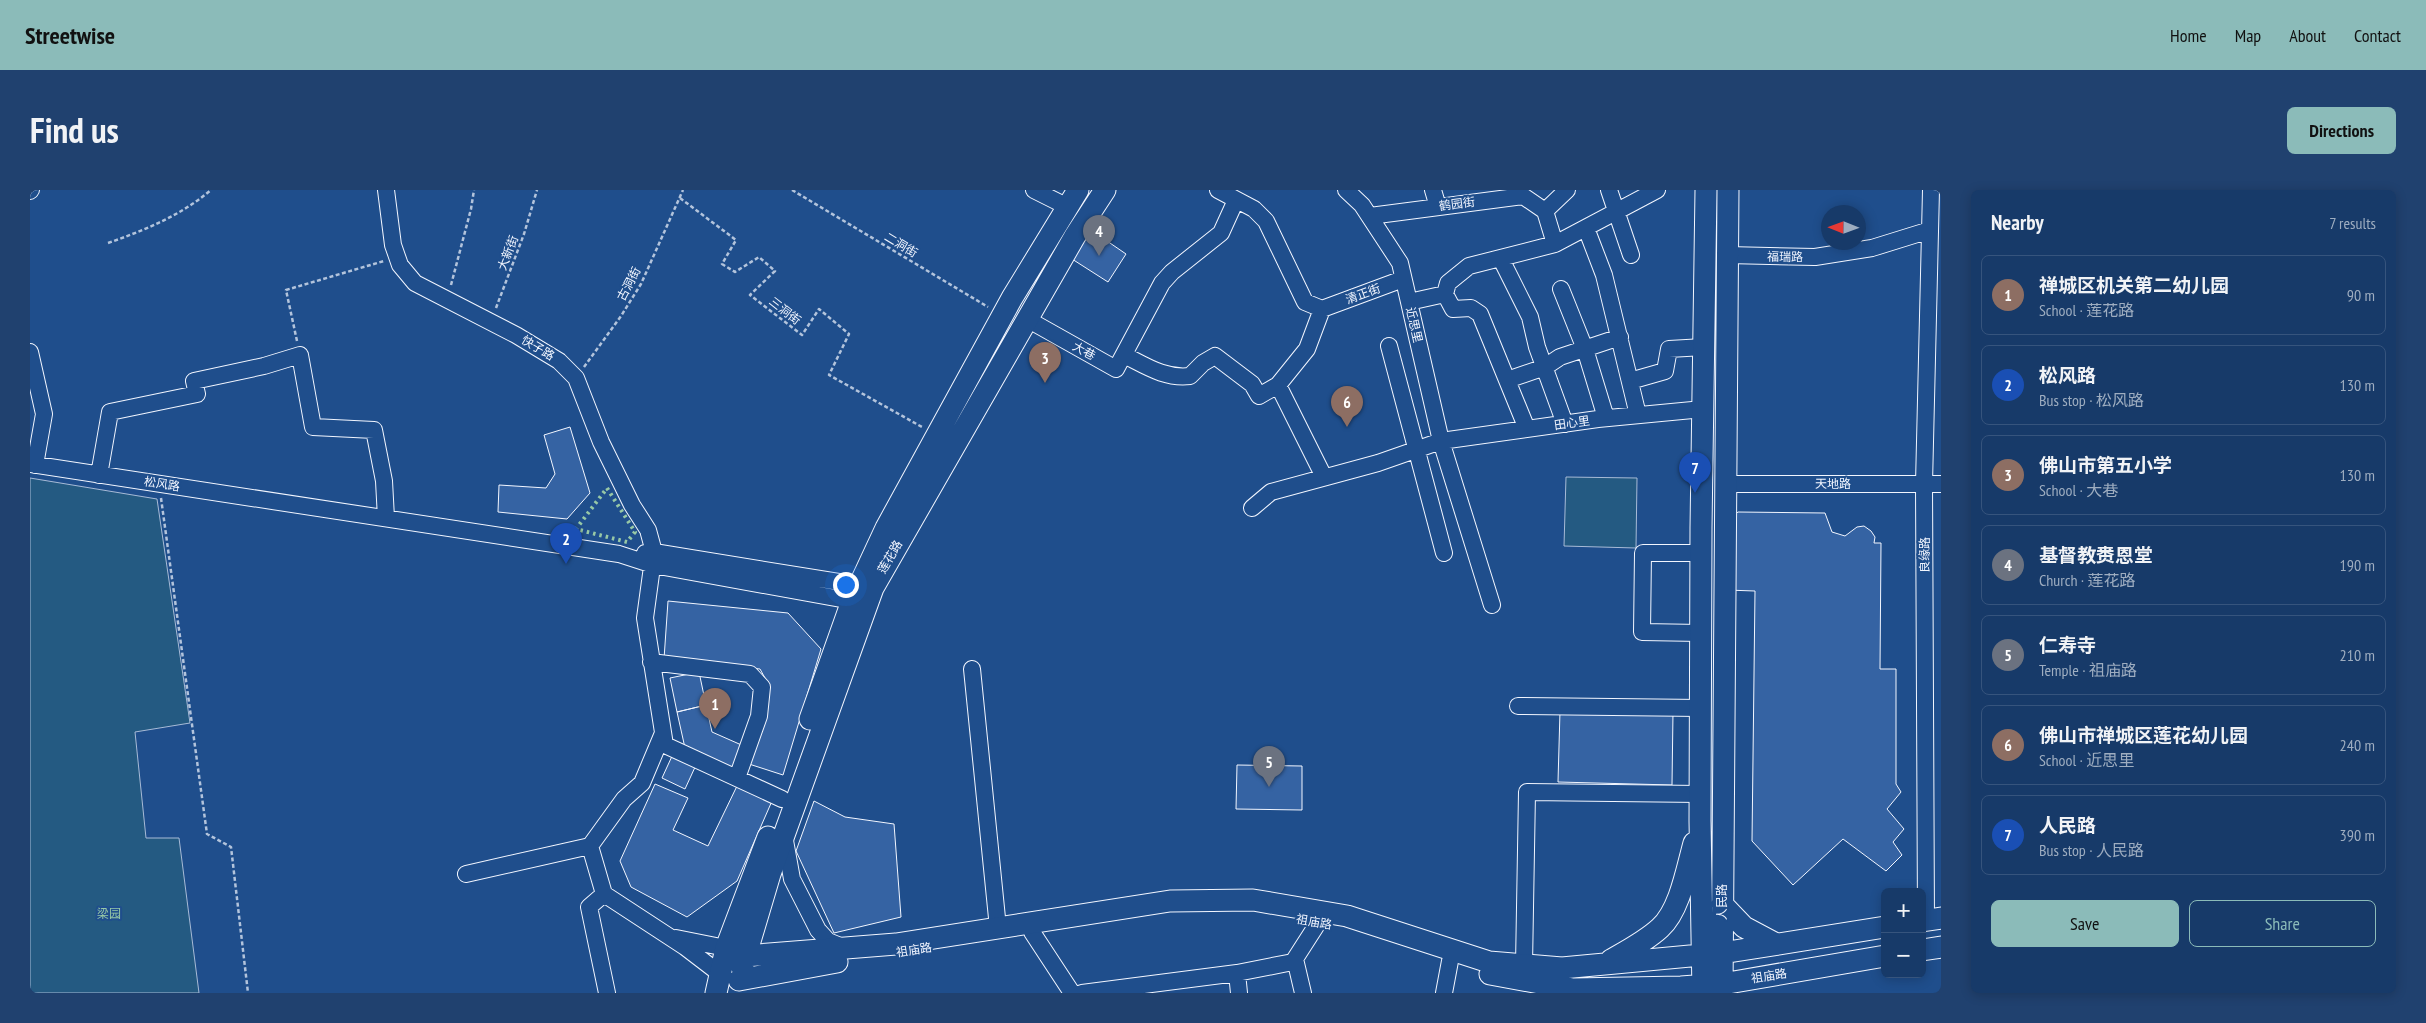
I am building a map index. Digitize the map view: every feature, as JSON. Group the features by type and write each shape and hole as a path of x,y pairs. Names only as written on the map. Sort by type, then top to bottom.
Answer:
{"main road":[{"name":"莲花路","path":"735,952 784,834 862,594 1105,190"},
{"name":"人民路","path":"1706,190 1701,553 1700,821 1712,954 1713,989"},
{"name":"人民路","path":"1712,954 1722,904 1728,190"},
{"name":"莲花路","path":"735,952 782,799 886,528 1002,315 1073,198"},
{"path":"1605,964 1661,928 1682,888 1700,821"},
{"name":"祖庙路","path":"735,952 896,944 1170,901 1253,900 1347,916 1488,962 1562,968 1712,954 1881,928"},
{"path":"1722,904 1744,927 1776,944"},
{"name":"祖庙路","path":"738,986 792,969 1171,910 1256,911 1347,928 1484,973 1583,991 1713,989 1881,957"},
{"path":"1926,949 1941,947"},
{"path":"735,952 738,986 718,983 735,952"},
{"path":"1746,993 1780,978 1818,968"}],"street":[{"name":"快子路","path":"386,190 393,245 400,265 415,283 491,322 559,361 576,378 601,442 632,505 648,530 654,559"},
{"path":"1034,190 1073,198"},
{"path":"1218,190 1254,209 1266,221 1305,302 1322,309 1307,349 1278,385 1324,477"},
{"path":"1346,190 1362,205 1370,216"},
{"path":"1433,190 1438,207"},
{"path":"1555,244 1545,211 1566,190"},
{"path":"1609,190 1631,255"},
{"path":"1527,429 1480,314 1471,308 1453,309 1445,294 1448,283 1469,266 1555,244 1657,190"},
{"name":"良缘路","path":"1930,920 1924,484 1934,360 1930,230 1936,208 1931,190"},
{"name":"鹤园街","path":"1370,216 1522,193 1545,211"},
{"path":"1120,362 1162,283 1172,272 1221,233 1236,200"},
{"name":"近思里","path":"1370,216 1400,262 1441,441 1492,605"},
{"path":"1586,228 1604,275 1638,415"},
{"name":"福瑞路","path":"1727,255 1816,257 1872,248 1930,230"},
{"path":"1501,259 1530,317 1537,347 1546,367 1565,424"},
{"name":"清正街","path":"1322,309 1403,279"},
{"path":"1561,289 1585,349 1606,418"},
{"path":"1409,302 1445,294"},
{"name":"大巷","path":"1027,319 1120,362 1162,375 1178,378 1190,376 1203,363 1215,356 1252,384 1259,396 1278,385"},
{"path":"1507,380 1546,367 1560,357 1620,337"},
{"path":"1388,346 1444,553"},
{"path":"1630,381 1665,370 1670,349 1704,347"},
{"path":"30,352 44,414 33,464"},
{"path":"99,475 110,412 197,394 194,381 264,366 300,355 313,427 374,430 384,481 386,518"},
{"name":"田心里","path":"1252,508 1271,492 1441,441 1606,418 1703,409"},
{"name":"松风路","path":"33,464 654,559"},
{"name":"天地路","path":"1726,484 1941,484"},
{"path":"1701,553 1644,553 1642,632 1701,633"},
{"path":"782,799 665,746 645,618 654,559 862,594"},
{"path":"651,662 750,674 762,687 759,716 737,778"},
{"path":"972,669 998,928"},
{"path":"1518,706 1700,708"},
{"path":"466,874 590,846 624,799 642,783 663,733"},
{"path":"1524,965 1527,792 1700,794"},
{"path":"784,834 792,879 818,930 828,941 845,948"},
{"path":"590,846 604,894 669,937 718,983"},
{"path":"604,894 589,907 607,993"},
{"path":"1082,993 1237,973 1293,962 1318,923"},
{"path":"1032,932 1072,993"},
{"path":"669,937 735,952"},
{"path":"1295,959 1303,993"},
{"path":"1444,993 1450,961"},
{"path":"1237,973 1240,993"}],"path":[{"path":"108,243 148,229 193,205 211,190"},
{"path":"446,300 459,261 474,190"},
{"name":"大新街","path":"491,322 524,234 537,190"},
{"name":"古洞街","path":"576,378 621,316 641,284 683,190"},
{"name":"二洞街","path":"792,190 1002,315"},
{"name":"三洞街","path":"680,198 736,240 722,264 735,272 759,257 775,271 750,295 802,335 819,310 849,334 829,375 937,436"},
{"path":"300,355 286,290 397,257"},
{"path":"159,484 207,834 231,847 248,993"}],"green space":[{"path":"1566,477 1637,478 1636,548 1564,546"},
{"name":"梁园","path":"30,478 157,499 190,723 135,732 146,838 179,838 199,993 30,993"}],"building":[{"path":"1091,230 1126,254 1108,282 1072,259"},
{"path":"570,427 590,493 567,519 498,512 499,485 546,488 555,474 544,435"},
{"path":"1738,512 1825,513 1832,532 1845,536 1857,527 1864,526 1875,537 1874,543 1881,543 1880,669 1896,669 1896,784 1901,792 1887,809 1904,829 1893,842 1902,855 1886,871 1843,839 1793,885 1752,841 1755,591 1726,590 1727,521"},
{"path":"668,601 788,613 821,649 783,775 749,764 770,687 760,669 664,659"},
{"path":"699,672 706,705 677,712 670,678"},
{"path":"706,705 712,732 746,747 737,771 685,748 677,712"},
{"path":"1560,711 1673,712 1672,785 1558,782"},
{"path":"673,754 696,765 685,789 662,778"},
{"path":"1237,765 1302,766 1302,810 1236,809"},
{"path":"655,784 688,798 673,830 708,846 737,786 772,801 737,881 687,917 631,887 620,861"},
{"path":"814,801 845,817 894,824 901,917 834,933 796,851"}],"hedge":[{"path":"607,488 635,532 627,542 576,529 607,488"}],"place":[{"name":"基督教赉恩堂","path":"1099,256"},
{"name":"佛山市第五小学","path":"1045,383"},
{"name":"佛山市禅城区莲花幼儿园","path":"1347,427"},
{"name":"人民路","path":"1695,493"},
{"name":"松风路","path":"566,564"},
{"name":"禅城区机关第二幼儿园","path":"715,729"},
{"name":"仁寿寺","path":"1269,787"}]}
